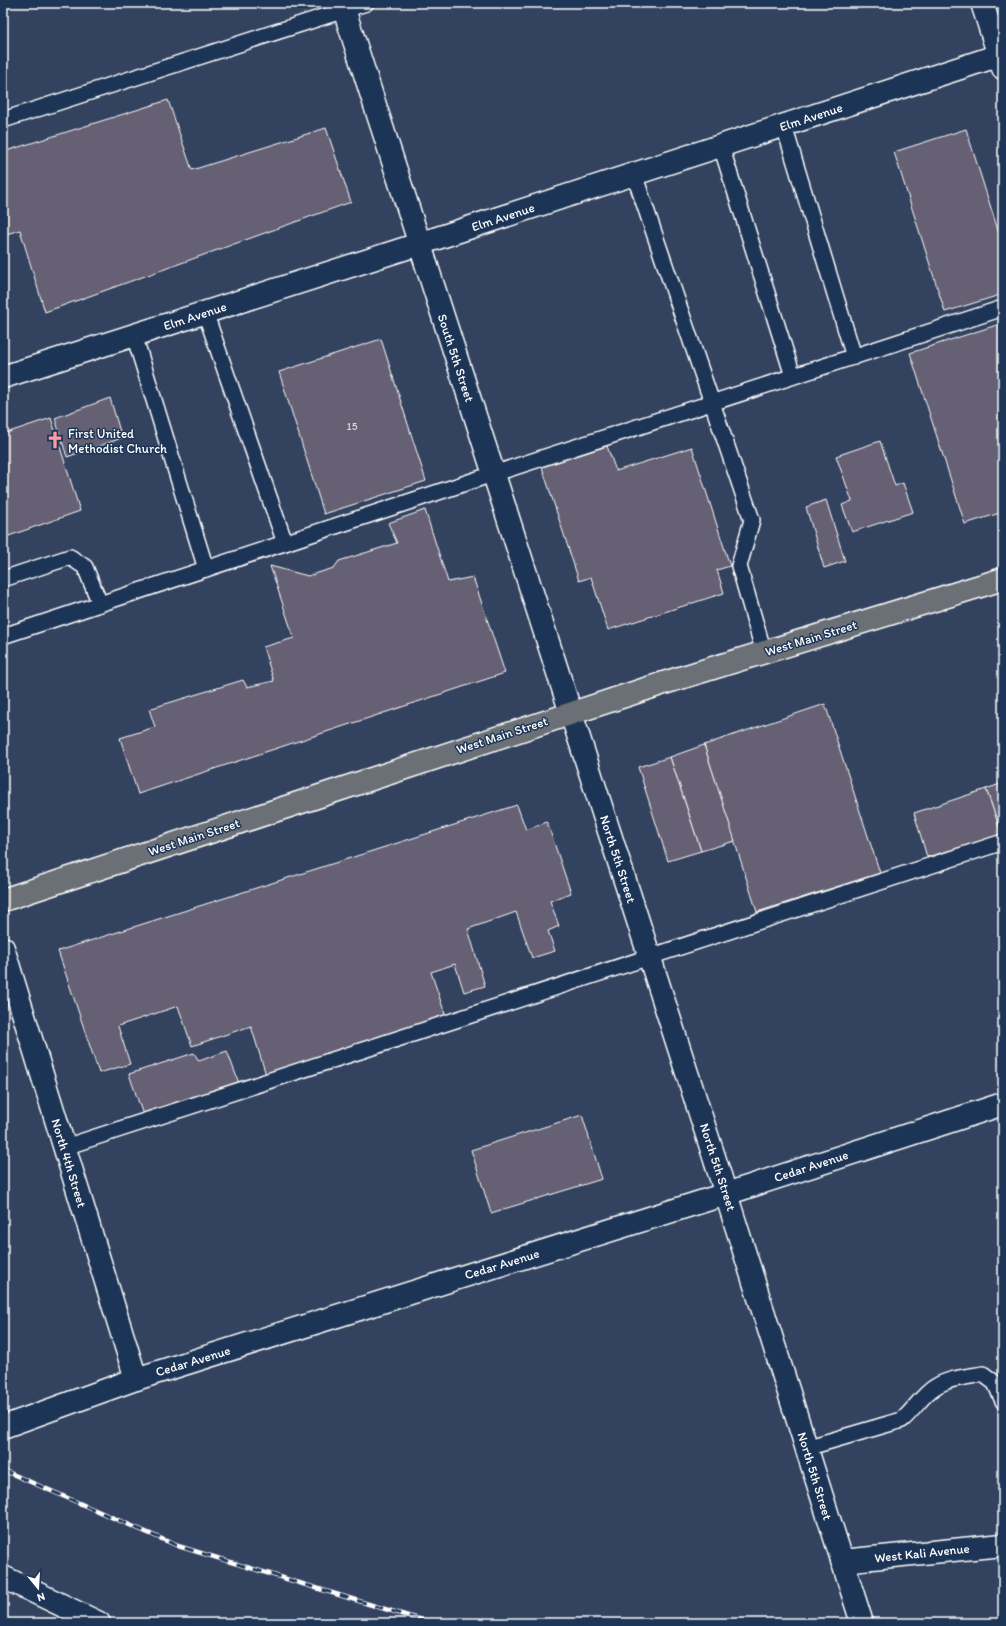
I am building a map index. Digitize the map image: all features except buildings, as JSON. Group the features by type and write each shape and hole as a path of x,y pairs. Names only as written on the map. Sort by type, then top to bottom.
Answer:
{"main road":[{"name":"West Main Street","path":"3,900 571,713 1003,579"}],"street":[{"path":"982,3 1002,60"},
{"name":"South 5th Street","path":"343,7 571,713"},
{"name":"Elm Avenue","path":"3,377 784,126 1002,60"},
{"name":"North 5th Street","path":"571,713 862,1623"},
{"name":"North 4th Street","path":"3,948 136,1378"},
{"name":"Cedar Avenue","path":"3,1428 136,1378 726,1194 1003,1104"},
{"name":"West Kali Avenue","path":"842,1562 1003,1545"},
{"path":"3,1577 99,1623"}],"lane":[{"path":"3,120 343,7 366,3"},
{"path":"784,126 854,357"},
{"path":"721,146 793,376"},
{"path":"634,174 752,520 739,566 764,653"},
{"path":"3,636 493,474 1003,308"},
{"path":"205,312 285,543"},
{"path":"134,335 206,569"},
{"path":"3,578 70,557 85,567 100,604"},
{"path":"65,1148 1003,842"},
{"path":"806,1448 902,1420 934,1387 952,1379 983,1374 995,1383 1003,1401"}],"railway":[{"path":"3,1470 178,1546 431,1623"}],"place":[{"name":"First United Methodist Church","path":"55,440"}]}
